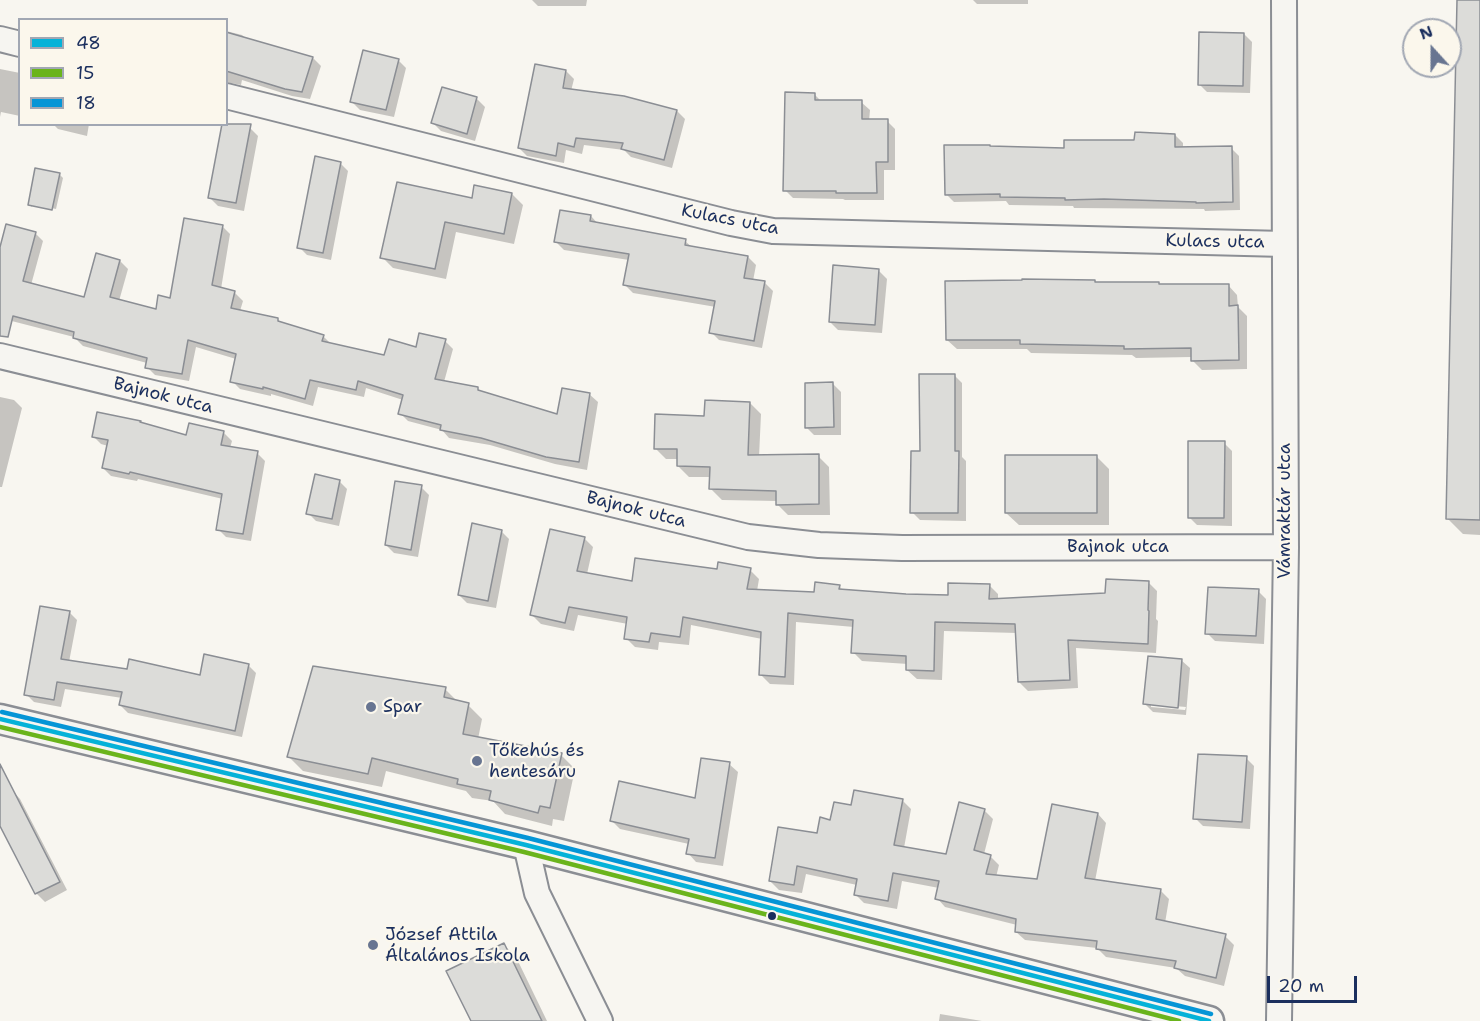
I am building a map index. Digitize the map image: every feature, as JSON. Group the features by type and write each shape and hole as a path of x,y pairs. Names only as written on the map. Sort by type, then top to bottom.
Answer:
{"street":[{"name":"Vámraktár utca","path":"1279,1021 1286,548 1284,0"},
{"path":"0,39 18,44"},
{"name":"Kulacs utca","path":"228,97 731,224 773,231 1284,244"},
{"name":"Bajnok utca","path":"0,356 748,537 819,544 902,548 1286,548"},
{"path":"0,719 526,845 1164,1015 1209,1021"},
{"path":"526,845 537,893 600,1021"}],"building":[{"path":"1457,0 1480,0 1480,520 1446,519 1455,78 1462,78 1462,18 1457,18"},
{"path":"1199,32 1244,33 1243,86 1198,85"},
{"path":"228,33 313,57 302,92 228,72"},
{"path":"363,50 399,59 386,110 350,102"},
{"path":"535,64 566,70 563,88 624,96 677,110 664,160 621,149 623,143 576,138 574,147 558,143 556,156 518,148"},
{"path":"442,87 477,97 467,134 431,123"},
{"path":"785,92 815,93 815,100 862,100 862,119 888,119 888,162 876,162 877,193 783,191"},
{"path":"251,124 236,203 208,198 222,126"},
{"path":"1135,132 1175,134 1175,147 1232,146 1233,202 1065,200 1065,198 1000,197 1000,194 945,195 944,145 1064,148 1064,140 1134,140"},
{"path":"315,156 341,162 323,253 297,248"},
{"path":"35,168 60,173 52,210 28,205"},
{"path":"397,182 472,198 474,185 512,193 504,234 445,222 435,269 380,258"},
{"path":"560,210 591,215 590,221 686,239 685,245 748,256 744,278 765,281 754,341 709,333 715,301 623,285 629,254 554,242"},
{"path":"184,218 223,225 212,285 235,291 231,308 278,318 278,321 324,335 322,341 384,355 389,339 416,347 419,333 446,339 435,379 478,387 478,390 557,414 562,388 590,393 579,462 546,457 481,438 440,430 441,425 398,414 403,395 358,381 356,390 310,380 305,399 263,387 263,389 230,382 236,354 188,340 182,374 145,368 147,358 73,338 74,332 13,316 8,337 0,336 0,247 6,224 36,232 23,281 84,297 96,253 120,260 110,297 156,309 158,295 170,298"},
{"path":"833,265 879,269 875,325 829,322"},
{"path":"1022,279 1229,284 1229,306 1238,305 1239,360 1191,361 1191,348 1124,349 1124,346 1020,344 1020,340 946,340 945,281"},
{"path":"919,374 955,374 955,451 959,451 958,513 910,513 911,451 920,451"},
{"path":"833,382 834,427 805,428 805,383"},
{"path":"705,400 750,402 748,455 819,454 819,504 776,505 776,491 709,489 710,467 677,466 677,449 654,449 655,414 704,416"},
{"path":"97,412 141,421 186,435 189,423 224,431 221,445 258,451 243,534 216,530 222,494 130,472 129,474 102,468 108,440 92,437"},
{"path":"1188,441 1225,441 1224,518 1188,518"},
{"path":"1005,455 1097,455 1097,513 1005,513"},
{"path":"315,474 340,480 332,519 306,514"},
{"path":"395,481 422,485 411,550 385,545"},
{"path":"472,523 502,530 488,601 458,595"},
{"path":"550,529 585,537 577,571 632,581 635,558 717,569 718,562 751,568 747,589 814,592 815,582 840,585 839,589 948,595 948,583 990,584 989,599 1105,593 1106,579 1149,581 1148,644 1068,640 1070,680 1018,682 1015,624 935,622 934,671 906,670 906,656 851,653 853,620 788,613 785,677 759,675 761,632 683,617 680,637 651,633 649,642 624,639 627,617 569,607 565,623 530,615"},
{"path":"1208,587 1259,589 1256,636 1205,634"},
{"path":"40,606 70,611 61,659 127,669 129,659 200,675 204,654 249,664 235,731 119,705 122,692 57,682 54,700 24,695"},
{"path":"1148,656 1182,659 1178,708 1143,704"},
{"name":"Spar","path":"313,666 446,687 444,697 469,703 463,734 562,753 550,808 540,806 538,813 489,800 491,791 457,784 458,779 372,758 368,774 287,757"},
{"path":"1198,754 1247,756 1242,822 1193,819"},
{"path":"701,758 730,762 715,858 686,854 689,839 610,821 619,781 695,798"},
{"path":"0,764 60,882 35,894 0,826"},
{"path":"854,790 903,799 894,845 946,854 959,802 985,809 974,850 991,855 986,874 1037,879 1052,804 1098,813 1085,878 1161,889 1156,919 1226,934 1216,978 1174,968 1176,961 1096,949 1097,941 1015,932 1016,919 935,899 939,881 893,873 888,901 854,895 857,879 797,866 794,885 769,881 778,827 817,833 820,817 830,820 834,802 851,805"},
{"path":"504,943 542,1021 471,1021 446,971"}],"transit line":[{"name":"18","path":"2,712 528,838 1211,1014"},
{"name":"48","path":"0,719 526,845 1209,1021"},
{"name":"15","path":"0,727 524,852 1179,1021"}],"place":[{"name":"Spar","path":"371,707"},
{"name":"Tőkehús és hentesáru","path":"477,761"},
{"name":"József Attila Általános Iskola","path":"373,945"}]}
